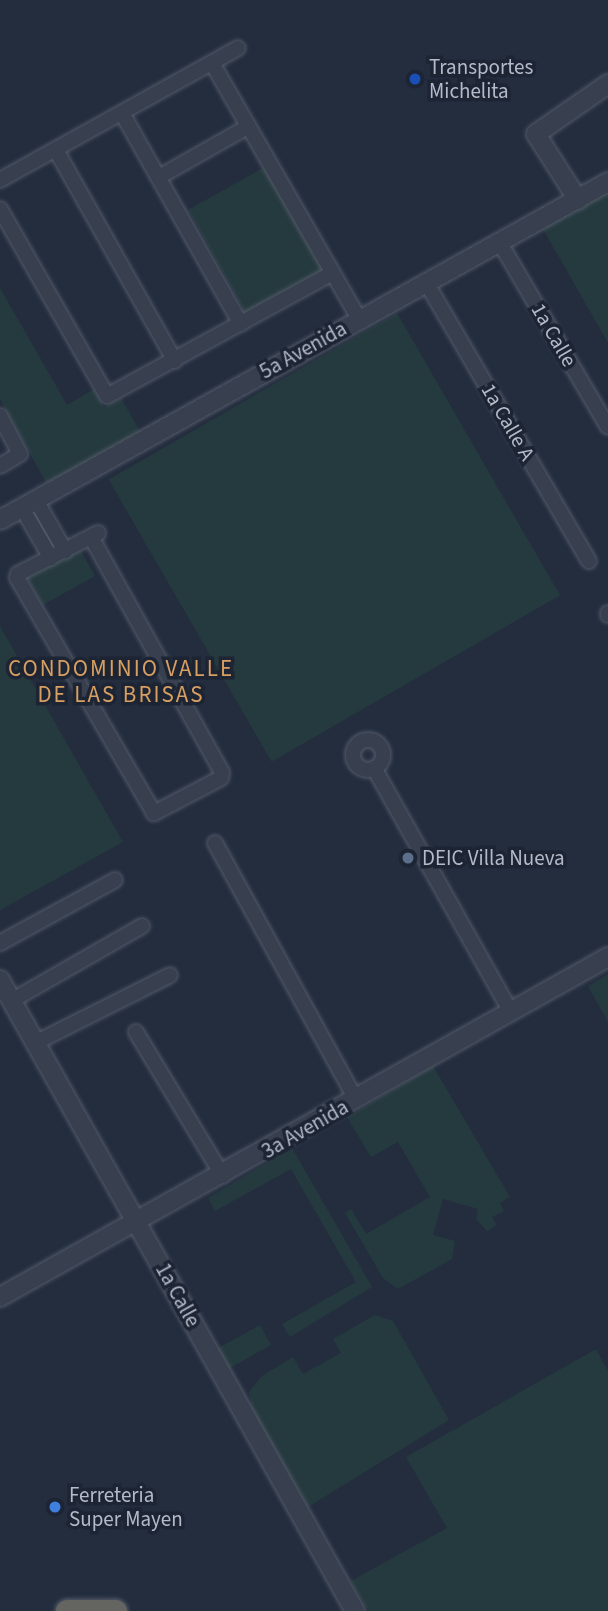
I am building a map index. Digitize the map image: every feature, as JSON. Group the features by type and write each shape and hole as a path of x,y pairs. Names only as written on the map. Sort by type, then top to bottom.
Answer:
{"highway":[{"path":"68,1611 115,1611"}],"street":[{"path":"0,180 238,48"},
{"path":"212,63 359,319"},
{"path":"578,200 536,137 538,131 608,84"},
{"path":"122,113 241,324"},
{"path":"159,177 249,126"},
{"path":"55,150 175,361"},
{"name":"5a Avenida","path":"0,520 608,182"},
{"path":"0,209 105,395 175,361 333,273"},
{"name":"1a Calle","path":"500,243 608,427"},
{"name":"1a Calle A","path":"427,284 589,561"},
{"path":"0,416 19,451 0,466"},
{"path":"29,504 65,551"},
{"path":"29,504 51,558"},
{"path":"95,535 222,772 221,778 154,813 17,578 65,551 95,535"},
{"path":"374,768 511,1012"},
{"path":"215,843 356,1100"},
{"path":"0,943 115,880"},
{"path":"11,1001 142,926"},
{"name":"3a Avenida","path":"0,1297 223,1176 608,957"},
{"path":"34,1043 170,975"},
{"name":"1a Calle","path":"0,980 355,1611"},
{"path":"136,1032 223,1176"}],"green space":[{"path":"265,167 322,270 245,313 188,210"},
{"path":"608,192 608,343 543,229"},
{"path":"0,288 67,405 94,389 104,407 121,398 140,431 48,486 0,399"},
{"path":"397,313 560,595 272,762 109,480"},
{"path":"80,549 95,576 43,605 28,578"},
{"path":"0,626 123,842 0,910"},
{"path":"608,974 608,1022 588,986"},
{"path":"433,1066 510,1197 500,1203 504,1211 492,1217 497,1225 487,1231 476,1219 478,1209 443,1199 433,1235 455,1241 452,1259 398,1289 383,1278 345,1213 351,1209 366,1234 430,1197 398,1142 371,1157 347,1117"},
{"path":"292,1148 372,1287 290,1337 282,1324 356,1282 291,1169 215,1211 208,1198"},
{"path":"375,1315 393,1321 449,1420 308,1507 252,1410 249,1392 262,1376 293,1357 303,1374 341,1353 333,1339"},
{"path":"260,1325 271,1345 229,1368 218,1348"},
{"path":"596,1349 608,1371 608,1611 368,1611 351,1581 447,1528 406,1457"}],"place":[{"name":"Transportes Michelita","path":"415,79"},
{"name":"DEIC Villa Nueva","path":"408,858"},
{"name":"Ferreteria Super Mayen","path":"55,1507"}],"district":[{"name":"CONDOMINIO VALLE DE LAS BRISAS","path":"121,682"}]}
